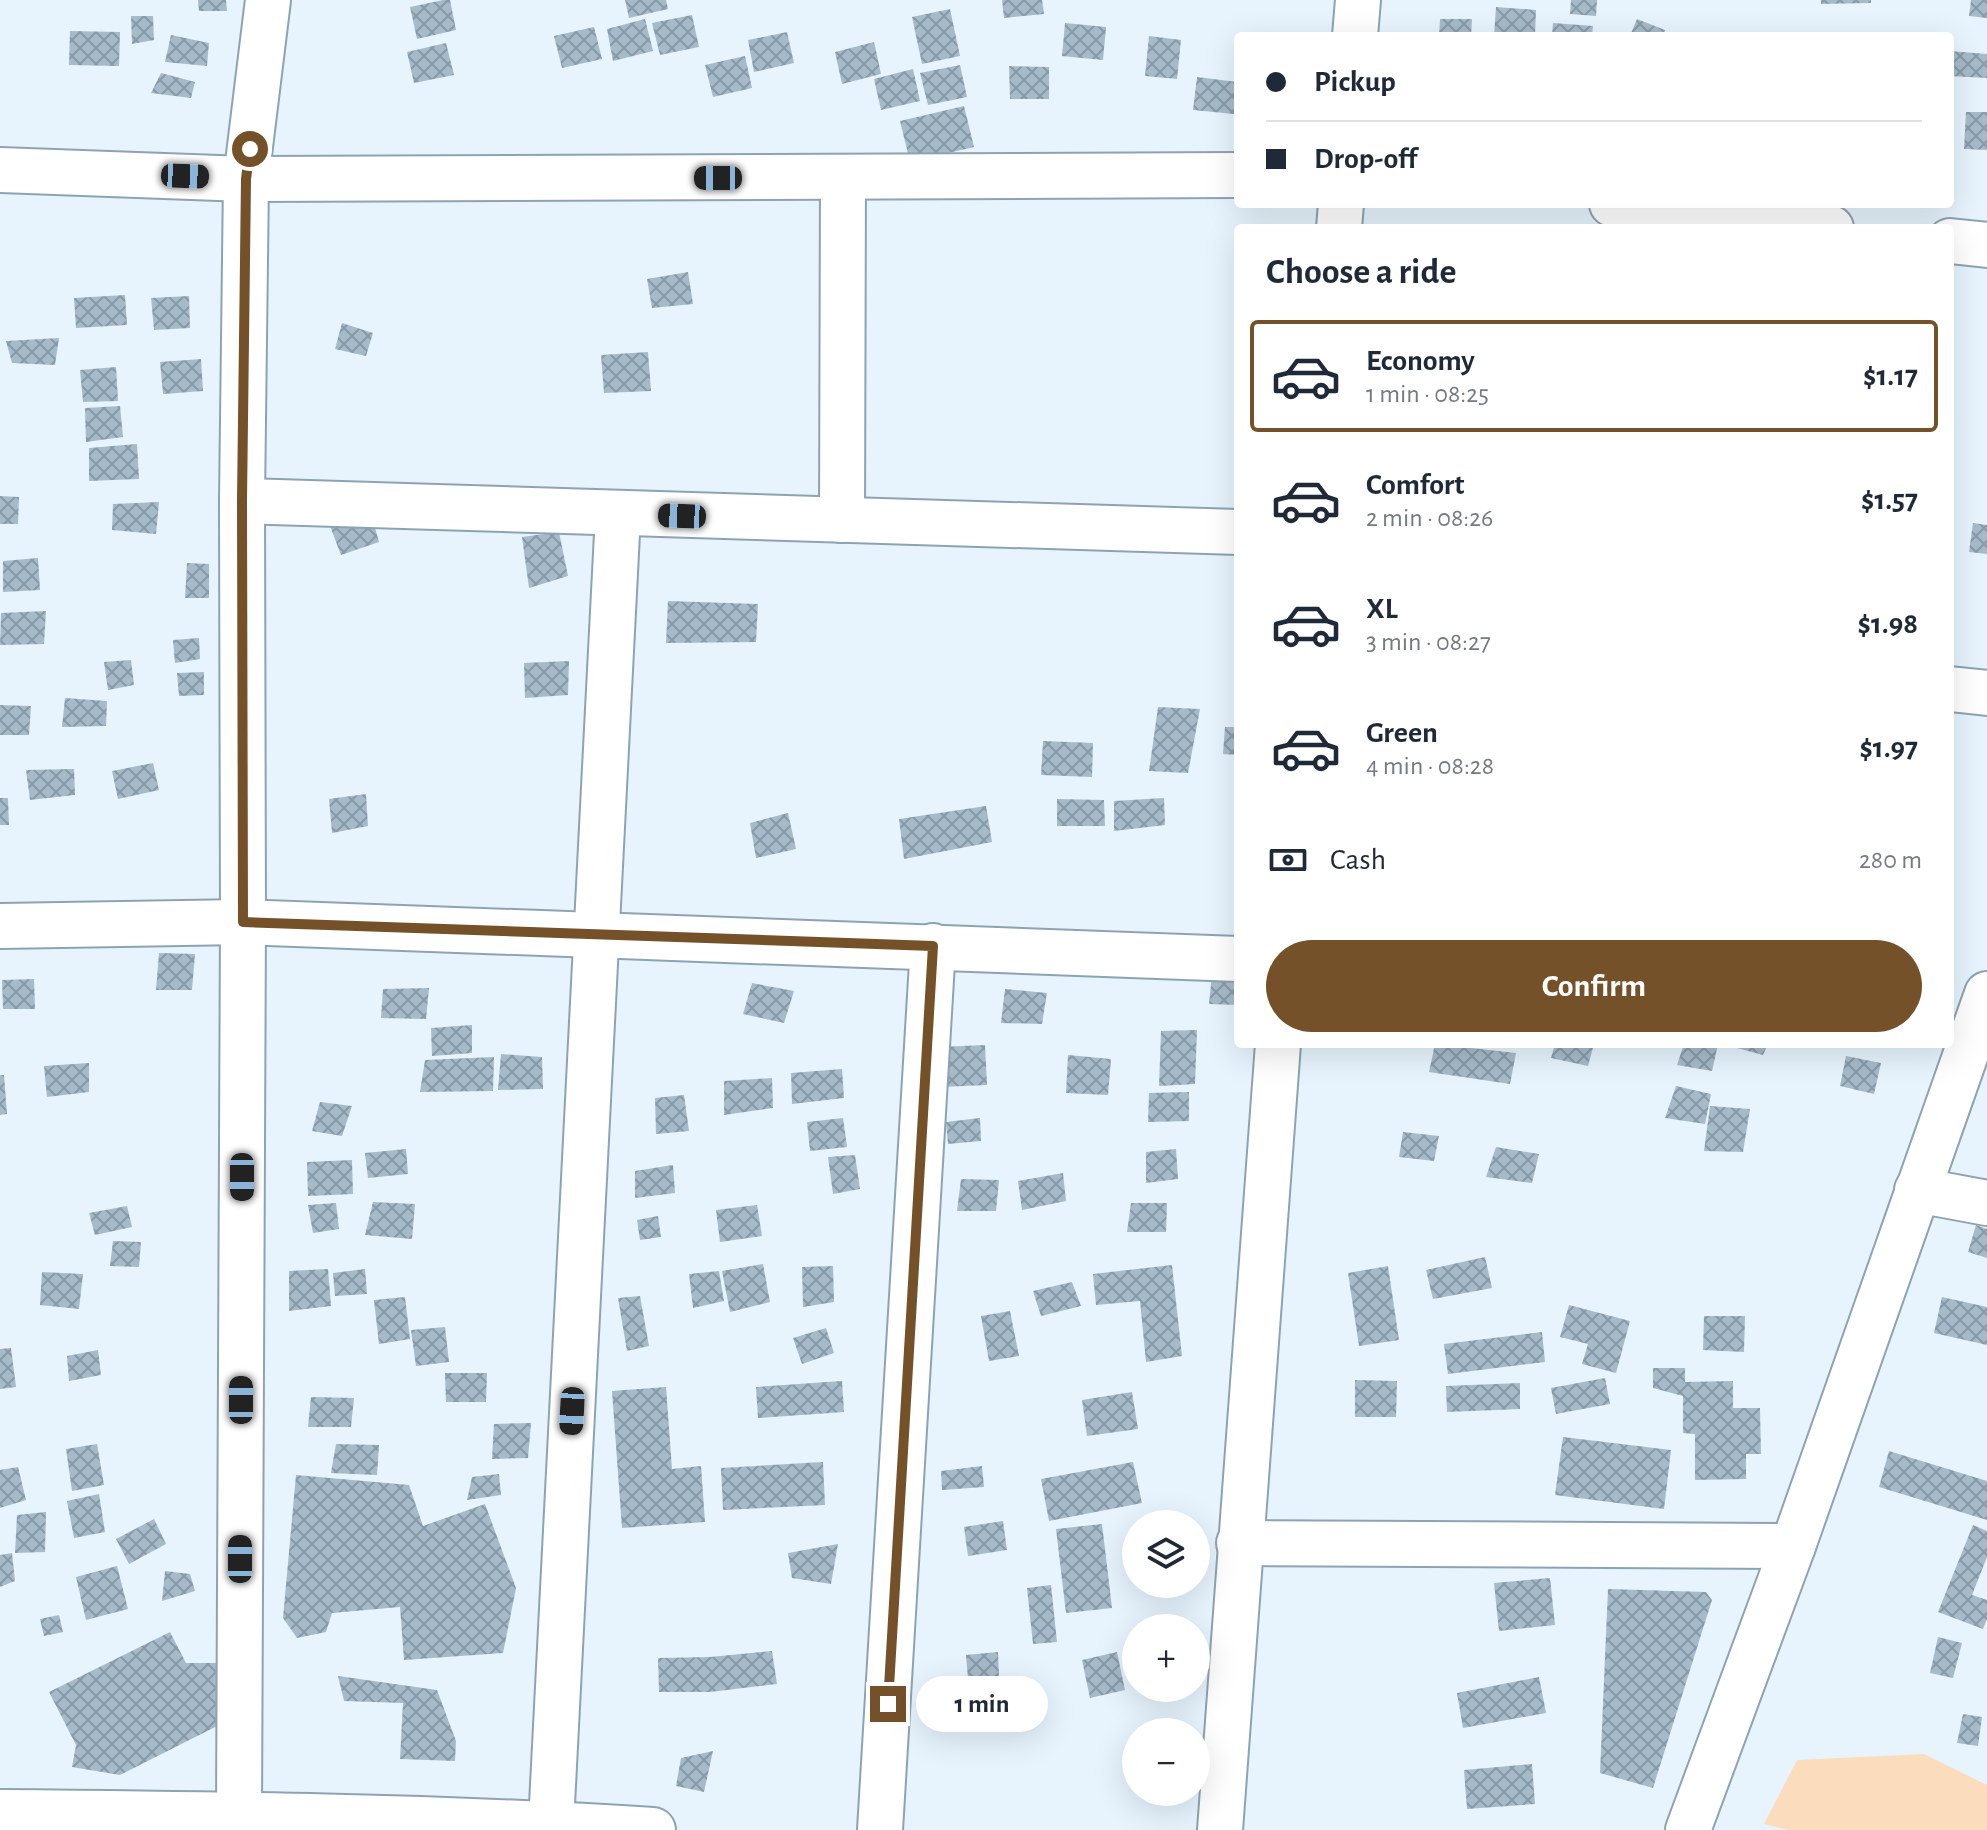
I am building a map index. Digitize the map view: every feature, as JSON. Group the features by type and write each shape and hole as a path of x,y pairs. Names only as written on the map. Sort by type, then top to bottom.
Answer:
{"street":[{"path":"238,1822 242,501 246,179 268,0"},
{"path":"1355,32 1358,0"},
{"path":"0,170 246,179 1234,175"},
{"path":"842,520 843,177"},
{"path":"1648,208 1794,224"},
{"path":"1954,241 1987,245"},
{"path":"242,501 1234,532"},
{"path":"551,1824 618,514"},
{"path":"1954,689 1987,693"},
{"path":"0,926 243,922 1234,959"},
{"path":"880,1830 933,946"},
{"path":"1688,1830 1793,1546 1917,1190 1972,1008"},
{"path":"1220,1830 1278,1048"},
{"path":"1917,1190 1987,1203"},
{"path":"1239,1543 1793,1546"},
{"path":"0,1812 238,1822 551,1824 653,1830"}],"shaded area":[{"path":"1924,1754 1987,1785 1987,1830 1788,1830 1764,1824 1797,1760"}],"building":[{"path":"198,0 226,0 227,11 199,11"},
{"path":"450,0 456,30 417,39 410,7"},
{"path":"625,0 666,0 668,9 629,18"},
{"path":"1002,0 1042,0 1044,14 1004,18"},
{"path":"1571,0 1597,0 1596,16 1570,14"},
{"path":"1821,0 1871,0 1871,3 1821,4"},
{"path":"1971,0 1987,0 1987,18 1969,16"},
{"path":"1496,7 1536,10 1535,32 1494,32"},
{"path":"950,9 960,56 922,64 912,17"},
{"path":"692,15 699,47 660,55 652,23"},
{"path":"131,16 153,16 154,40 132,44"},
{"path":"645,19 653,51 613,61 607,29"},
{"path":"1440,19 1472,19 1471,32 1439,32"},
{"path":"1637,19 1665,30 1664,32 1632,32"},
{"path":"1065,23 1106,27 1103,60 1062,56"},
{"path":"1553,23 1593,26 1592,32 1552,32"},
{"path":"594,27 602,59 562,68 554,36"},
{"path":"70,31 120,32 119,66 69,65"},
{"path":"787,32 794,63 754,72 748,40"},
{"path":"171,35 209,43 207,66 165,62"},
{"path":"1149,36 1181,40 1177,79 1145,76"},
{"path":"874,42 881,74 842,84 835,52"},
{"path":"446,43 454,75 414,83 407,52"},
{"path":"1954,51 1987,54 1987,78 1954,76"},
{"path":"745,56 752,88 713,97 705,65"},
{"path":"960,65 967,97 928,105 920,73"},
{"path":"1009,66 1049,67 1049,99 1010,99"},
{"path":"913,69 920,101 881,110 874,79"},
{"path":"161,73 195,82 191,98 151,93"},
{"path":"1197,77 1234,82 1234,114 1193,110"},
{"path":"964,106 974,147 910,162 900,121"},
{"path":"1966,112 1987,112 1987,150 1964,149"},
{"path":"688,272 693,304 652,308 647,279"},
{"path":"125,295 127,325 76,328 74,298"},
{"path":"189,296 190,328 154,330 151,298"},
{"path":"342,323 373,333 366,356 335,349"},
{"path":"59,338 55,365 12,363 6,341"},
{"path":"648,352 651,391 604,393 601,355"},
{"path":"201,359 203,391 163,394 160,362"},
{"path":"116,367 118,401 83,402 80,370"},
{"path":"120,406 123,437 86,442 85,408"},
{"path":"137,444 139,479 89,481 89,448"},
{"path":"0,496 19,497 18,524 0,524"},
{"path":"159,502 156,534 112,530 113,504"},
{"path":"372,517 379,542 341,555 330,526"},
{"path":"1973,523 1987,525 1987,554 1969,552"},
{"path":"559,532 568,576 529,588 522,537"},
{"path":"38,558 40,590 3,592 3,561"},
{"path":"187,563 209,564 209,598 185,598"},
{"path":"668,601 758,604 756,642 666,643"},
{"path":"46,611 44,644 0,645 1,613"},
{"path":"199,638 200,659 175,663 173,640"},
{"path":"131,660 134,685 108,690 104,662"},
{"path":"569,661 568,695 525,698 524,663"},
{"path":"204,672 204,695 179,696 177,673"},
{"path":"65,698 107,701 106,726 62,727"},
{"path":"0,705 31,706 29,735 0,735"},
{"path":"1158,707 1200,709 1188,773 1149,771"},
{"path":"1225,727 1234,727 1234,755 1223,754"},
{"path":"1043,741 1093,743 1092,777 1041,775"},
{"path":"153,763 159,790 118,799 112,771"},
{"path":"74,769 75,795 30,800 26,770"},
{"path":"366,794 368,826 332,833 329,799"},
{"path":"0,798 8,798 9,825 0,825"},
{"path":"1164,798 1165,825 1114,831 1114,801"},
{"path":"1057,799 1104,800 1105,826 1057,826"},
{"path":"986,806 992,842 904,859 899,819"},
{"path":"788,813 796,849 756,858 750,823"},
{"path":"159,953 195,954 192,990 156,990"},
{"path":"1212,974 1234,975 1234,1005 1209,1004"},
{"path":"34,979 35,1009 3,1009 2,980"},
{"path":"752,983 794,991 784,1023 743,1014"},
{"path":"429,988 426,1019 381,1018 383,989"},
{"path":"1005,989 1047,993 1042,1024 1001,1023"},
{"path":"472,1025 472,1053 432,1056 431,1028"},
{"path":"1197,1030 1195,1084 1159,1086 1161,1031"},
{"path":"985,1045 987,1085 941,1087 939,1047"},
{"path":"1434,1048 1516,1053 1510,1084 1429,1072"},
{"path":"1554,1048 1593,1048 1588,1066 1551,1058"},
{"path":"1683,1048 1717,1048 1712,1071 1677,1065"},
{"path":"1737,1048 1766,1048 1763,1055"},
{"path":"501,1054 542,1057 543,1089 498,1090"},
{"path":"1068,1055 1111,1059 1108,1095 1066,1093"},
{"path":"1846,1056 1881,1063 1874,1094 1840,1086"},
{"path":"494,1057 493,1091 420,1092 425,1060"},
{"path":"89,1063 89,1092 47,1097 44,1066"},
{"path":"842,1069 844,1098 792,1104 791,1073"},
{"path":"0,1075 4,1075 7,1114 0,1115"},
{"path":"772,1078 773,1108 724,1115 724,1081"},
{"path":"1676,1086 1711,1094 1705,1124 1665,1118"},
{"path":"1189,1092 1189,1121 1148,1122 1149,1093"},
{"path":"684,1095 689,1131 656,1134 655,1098"},
{"path":"320,1102 352,1106 342,1136 312,1131"},
{"path":"1710,1106 1750,1109 1743,1152 1704,1151"},
{"path":"843,1118 847,1147 810,1151 807,1122"},
{"path":"980,1118 981,1141 948,1144 946,1122"},
{"path":"1403,1132 1439,1136 1434,1161 1399,1157"},
{"path":"1496,1147 1539,1154 1532,1183 1486,1177"},
{"path":"406,1149 408,1174 368,1178 365,1153"},
{"path":"1176,1149 1178,1179 1146,1183 1146,1152"},
{"path":"855,1155 860,1189 833,1194 828,1157"},
{"path":"352,1160 353,1194 308,1196 307,1162"},
{"path":"673,1165 675,1193 635,1198 635,1171"},
{"path":"1063,1173 1066,1201 1022,1210 1018,1181"},
{"path":"961,1179 999,1180 996,1211 957,1211"},
{"path":"373,1202 415,1204 412,1239 365,1235"},
{"path":"336,1203 339,1229 313,1233 308,1205"},
{"path":"1131,1203 1167,1203 1166,1232 1127,1232"},
{"path":"757,1205 762,1236 720,1242 716,1210"},
{"path":"127,1206 132,1227 95,1235 89,1213"},
{"path":"658,1216 661,1237 640,1240 637,1220"},
{"path":"1976,1225 1987,1229 1987,1258 1968,1252"},
{"path":"113,1241 141,1242 139,1267 110,1266"},
{"path":"1485,1257 1492,1288 1433,1299 1426,1270"},
{"path":"763,1264 770,1302 730,1312 722,1271"},
{"path":"1172,1265 1182,1356 1146,1362 1140,1301 1096,1305 1093,1274"},
{"path":"833,1266 834,1302 803,1307 802,1267"},
{"path":"1388,1266 1399,1340 1359,1346 1348,1273"},
{"path":"328,1269 331,1306 289,1311 289,1271"},
{"path":"365,1269 367,1294 335,1296 333,1273"},
{"path":"719,1271 724,1301 693,1308 689,1274"},
{"path":"42,1272 83,1274 79,1309 40,1305"},
{"path":"1072,1282 1081,1306 1041,1316 1033,1291"},
{"path":"640,1296 649,1346 627,1351 618,1298"},
{"path":"405,1297 410,1339 379,1344 374,1300"},
{"path":"1942,1297 1987,1307 1987,1345 1934,1333"},
{"path":"1569,1305 1630,1321 1616,1373 1582,1364 1588,1344 1560,1337"},
{"path":"1010,1311 1019,1356 989,1361 981,1316"},
{"path":"1704,1316 1745,1316 1744,1352 1703,1350"},
{"path":"445,1327 449,1362 416,1366 411,1330"},
{"path":"826,1328 834,1353 802,1364 793,1338"},
{"path":"1542,1332 1545,1362 1448,1374 1444,1344"},
{"path":"11,1348 16,1387 0,1389 0,1349"},
{"path":"98,1350 101,1375 69,1381 67,1356"},
{"path":"1653,1368 1685,1368 1685,1382 1733,1381 1733,1408 1760,1408 1761,1454 1746,1454 1746,1479 1695,1480 1695,1434 1683,1433 1683,1396 1653,1388"},
{"path":"445,1373 487,1373 486,1402 446,1402"},
{"path":"1605,1378 1610,1404 1556,1414 1551,1388"},
{"path":"1355,1380 1397,1381 1396,1417 1355,1417"},
{"path":"842,1381 844,1412 758,1418 756,1387"},
{"path":"1520,1383 1520,1409 1447,1412 1446,1386"},
{"path":"666,1387 672,1469 701,1466 705,1522 622,1528 612,1391"},
{"path":"1132,1392 1138,1429 1087,1436 1082,1400"},
{"path":"311,1397 354,1398 351,1427 308,1427"},
{"path":"531,1423 528,1458 492,1459 494,1424"},
{"path":"1563,1437 1671,1450 1664,1509 1555,1495"},
{"path":"97,1444 104,1485 72,1491 66,1449"},
{"path":"336,1444 379,1445 377,1475 331,1473"},
{"path":"1889,1451 1987,1481 1987,1520 1879,1487"},
{"path":"823,1462 825,1505 723,1510 721,1468"},
{"path":"1133,1462 1142,1503 1049,1521 1041,1479"},
{"path":"982,1466 984,1487 942,1490 941,1471"},
{"path":"18,1467 26,1500 0,1508 0,1470"},
{"path":"499,1474 501,1495 467,1500 472,1477"},
{"path":"296,1475 409,1485 423,1526 485,1504 516,1588 503,1653 404,1660 400,1607 332,1613 326,1632 297,1638 283,1618"},
{"path":"99,1494 105,1532 74,1538 67,1501"},
{"path":"46,1512 45,1552 15,1553 17,1515"},
{"path":"154,1519 166,1544 129,1564 116,1539"},
{"path":"1003,1521 1007,1550 968,1556 964,1527"},
{"path":"1102,1524 1112,1608 1066,1613 1056,1529"},
{"path":"1973,1525 1987,1531 1987,1557 1972,1595 1987,1600 1987,1619 1983,1629 1938,1612"},
{"path":"838,1544 831,1584 792,1578 788,1553"},
{"path":"12,1553 15,1581 0,1587 0,1555"},
{"path":"117,1566 128,1609 86,1620 76,1577"},
{"path":"165,1571 190,1574 195,1591 162,1601"},
{"path":"1550,1578 1555,1625 1499,1631 1494,1583"},
{"path":"1051,1585 1057,1642 1033,1644 1027,1588"},
{"path":"1608,1589 1706,1592 1712,1600 1653,1788 1600,1773"},
{"path":"59,1615 63,1632 44,1636 40,1619"},
{"path":"170,1632 186,1663 232,1663 231,1719 120,1775 72,1767 76,1745 49,1692"},
{"path":"1938,1637 1962,1643 1953,1678 1930,1673"},
{"path":"772,1651 777,1684 710,1692 659,1692 658,1658"},
{"path":"998,1652 999,1677 968,1679 966,1655"},
{"path":"1117,1652 1122,1691 1090,1698 1082,1660"},
{"path":"338,1676 437,1690 456,1741 455,1761 400,1759 403,1703 344,1701"},
{"path":"1539,1677 1546,1713 1463,1728 1457,1693"},
{"path":"1963,1714 1982,1717 1978,1746 1957,1743"},
{"path":"713,1751 704,1792 676,1786 681,1758"},
{"path":"1532,1764 1535,1804 1467,1809 1464,1770"}],"route":[{"path":"250,149 246,179 242,501 243,922 933,946 888,1704"}]}
